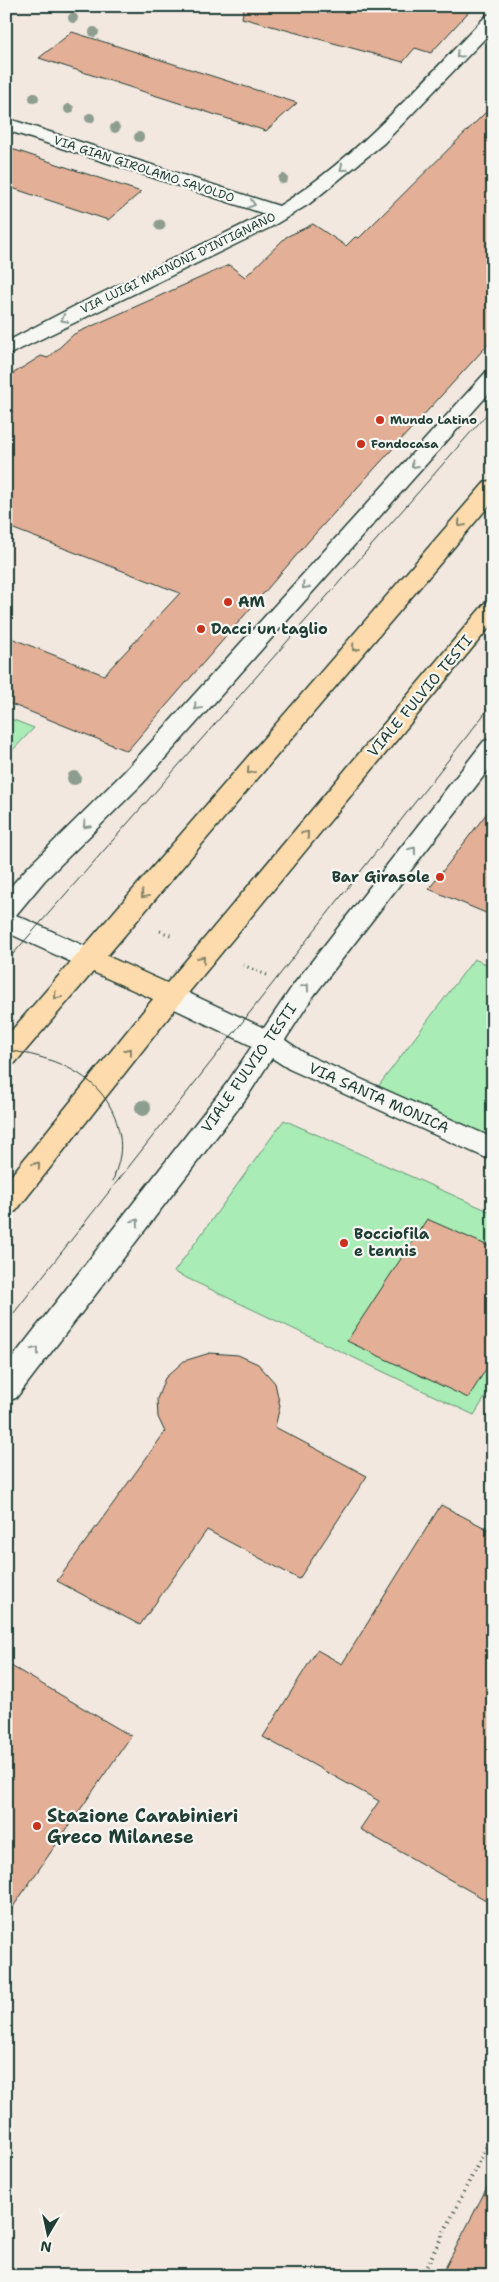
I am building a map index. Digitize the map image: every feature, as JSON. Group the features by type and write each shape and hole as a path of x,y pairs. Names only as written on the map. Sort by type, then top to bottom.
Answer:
{"main road":[{"path":"6,1056 493,487"},
{"name":"VIALE FULVIO TESTI","path":"6,1203 171,996 493,608"},
{"path":"89,959 171,996"}],"street":[{"name":"VIA LUIGI MAINONI D'INTIGNANO","path":"6,350 80,311 177,266 281,213 317,189 377,139 493,19"},
{"name":"VIA GIAN GIROLAMO SAVOLDO","path":"6,124 281,213"},
{"path":"6,910 36,874 134,777 493,376"},
{"name":"VIALE FULVIO TESTI","path":"6,1388 226,1105 303,991 493,747"},
{"path":"6,921 89,959"},
{"name":"VIA SANTA MONICA","path":"171,996 268,1042 298,1062 493,1150"}],"path":[{"path":"158,930 180,940"},
{"path":"241,964 270,977"},
{"path":"422,2276 493,2134"}],"green space":[{"path":"6,717 34,728 6,757"},
{"path":"474,959 493,967 493,1142 377,1088"},
{"name":"Bocciofila e tennis","path":"284,1120 493,1213 493,1385 474,1415 174,1272"}],"building":[{"path":"244,6 474,6 431,53 415,48 403,62 242,18"},
{"path":"72,32 297,103 266,131 39,58"},
{"path":"493,105 493,339 314,535 127,751 6,702 6,636 104,675 180,593 6,526 6,378 41,356 48,358 74,334 229,265 245,277 286,237 313,224 346,246 355,237 359,238"},
{"path":"6,147 141,192 108,220 6,186"},
{"path":"493,805 493,916 429,889"},
{"path":"427,1219 493,1248 493,1358 468,1398 347,1341"},
{"path":"210,1353 238,1355 258,1364 275,1383 280,1406 275,1427 367,1476 299,1579 207,1530 140,1625 57,1581 165,1432 158,1417 157,1399 165,1378 184,1361"},
{"path":"441,1505 493,1532 493,1904 360,1829 379,1801 263,1737 317,1650 342,1664"},
{"name":"Stazione Carabinieri Greco Milanese","path":"6,1663 131,1736 6,1917"},
{"path":"493,2176 493,2276 441,2276"}],"tram line":[{"path":"6,962 493,407"},
{"path":"6,1323 493,703"},
{"path":"6,1050 55,1062 70,1069 97,1088 107,1101 115,1117 120,1136 119,1162 113,1181"}],"place":[{"name":"Mundo Latino","path":"380,420"},
{"name":"Fondocasa","path":"361,444"},
{"name":"AM","path":"228,602"},
{"name":"Dacci un taglio","path":"201,629"},
{"name":"Bar Girasole","path":"440,877"},
{"name":"Bocciofila e tennis","path":"344,1243"},
{"name":"Stazione Carabinieri Greco Milanese","path":"37,1826"}]}
